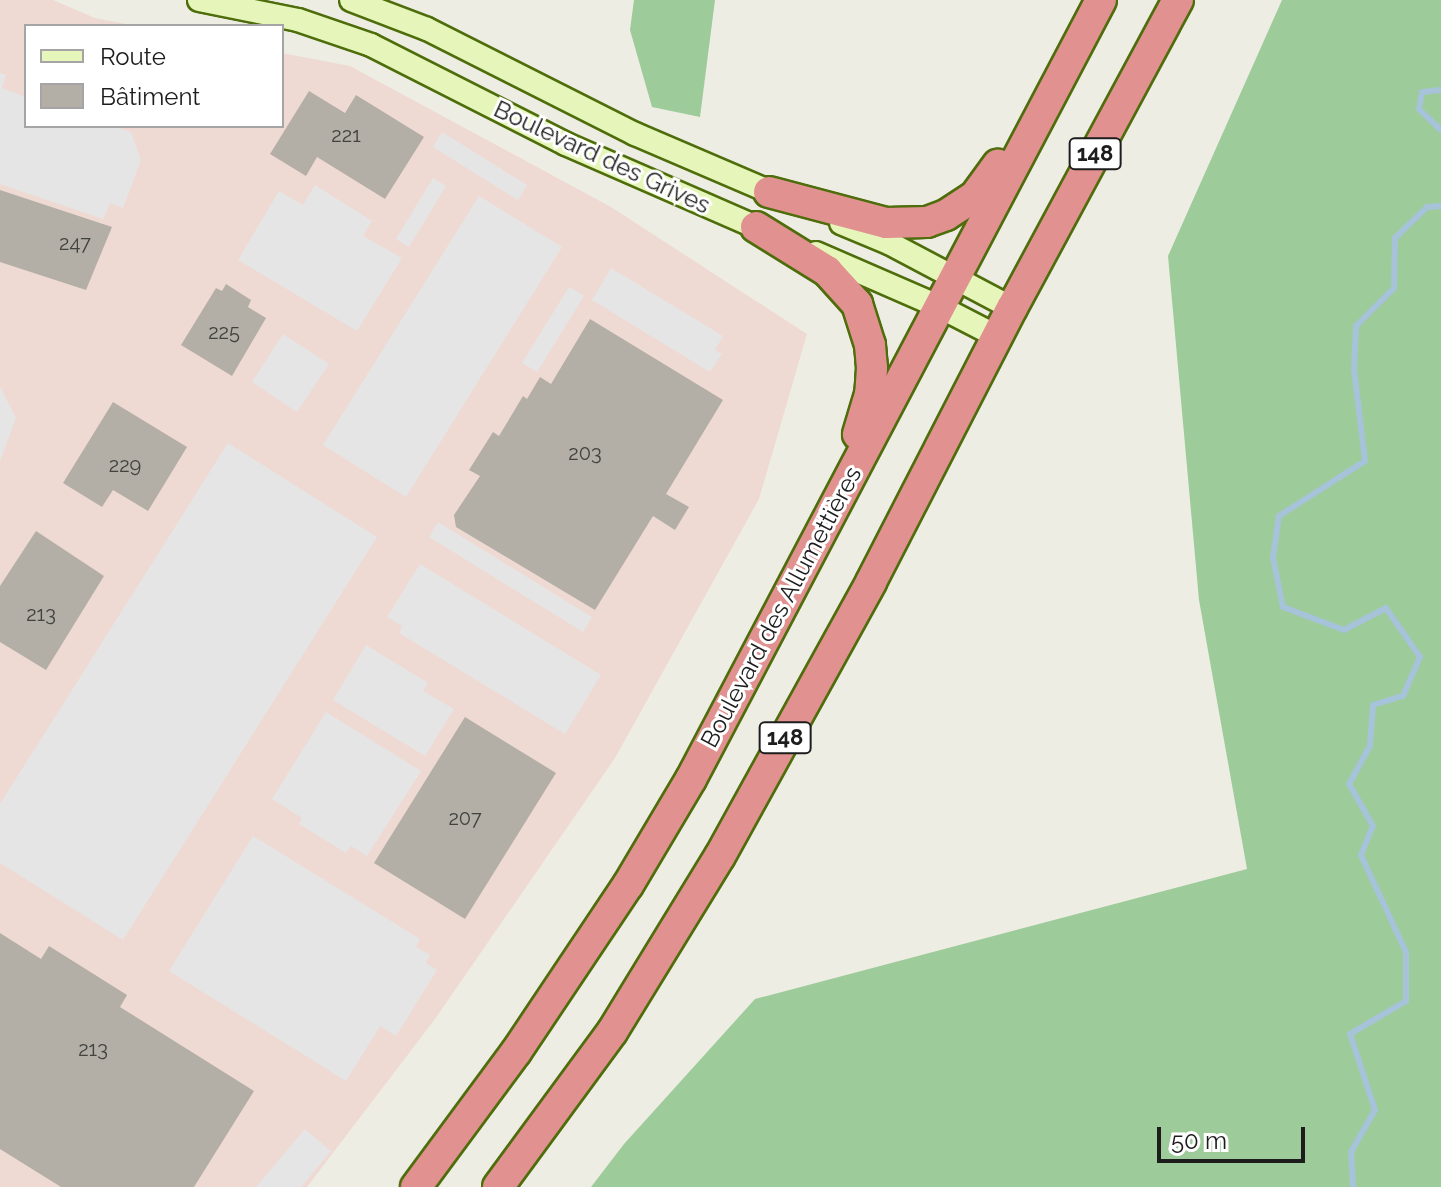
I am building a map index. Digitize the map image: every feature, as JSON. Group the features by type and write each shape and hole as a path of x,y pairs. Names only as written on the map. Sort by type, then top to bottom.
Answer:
{"highway":[{"name":"Boulevard des Allumettières","path":"416,1187 516,1052 628,885 691,779 1101,0"},
{"name":"148","path":"498,1187 612,1032 678,928 871,582 1012,308 1178,0"},
{"path":"769,192 886,223 927,222 946,215 962,207 984,187 1076,46"},
{"path":"756,227 827,271 847,291 857,304 870,345 870,394 831,512"}],"street":[{"name":"Boulevard des Grives","path":"199,0 298,20 371,45 566,144 940,307 998,337"},
{"name":"Boulevard des Grives","path":"351,0 427,29 635,134 889,243 1012,308"}],"shaded area":[{"path":"0,0 53,0 95,18 126,24 24,24 24,128 284,128 284,53 350,66 611,207 807,334 759,499 615,758 435,1019 307,1187 0,1187"},
{"path":"0,73 6,75 2,88 24,96 24,128 121,128 131,132 141,160 123,208 110,203 103,219 0,184"},
{"path":"442,132 527,185 518,200 433,147"},
{"path":"433,178 446,186 409,247 396,239"},
{"path":"315,185 372,221 363,236 402,258 357,331 238,260 279,191 303,205"},
{"path":"479,196 562,247 406,497 323,445"},
{"path":"611,268 723,336 715,350 722,354 710,372 592,300"},
{"path":"569,287 584,296 537,372 522,363"},
{"path":"283,334 329,364 297,412 252,382"},
{"path":"0,387 16,418 0,461"},
{"path":"228,443 377,537 123,940 0,863 0,804"},
{"path":"438,522 592,617 583,632 429,537"},
{"path":"420,564 601,675 565,734 399,633 402,626 387,617"},
{"path":"366,645 428,683 423,691 454,709 425,756 333,700"},
{"path":"326,712 421,771 367,856 351,846 346,853 299,824 302,818 272,799"},
{"path":"253,836 420,939 416,947 430,955 426,963 437,970 396,1036 380,1026 346,1081 169,971"},
{"path":"305,1129 331,1151 301,1187 256,1187"}],"green space":[{"path":"634,0 715,0 700,117 652,107 630,30"},
{"path":"1282,0 1441,0 1441,1187 591,1187 624,1144 755,999 1247,869 1199,600 1168,256"}],"building":[{"path":"309,91 345,113 356,95 424,137 385,199 317,157 306,176 270,154"},
{"path":"0,190 112,227 86,290 0,262"},
{"path":"226,284 251,300 248,307 266,318 232,376 181,345 216,288 222,291"},
{"path":"590,319 723,400 666,494 689,507 675,530 653,516 595,610 456,527 454,515 480,476 469,470 493,432 499,436 523,396 527,399 540,377 551,384"},
{"path":"113,402 187,447 148,511 113,490 102,507 63,483"},
{"path":"36,531 104,576 46,670 0,642 0,586"},
{"path":"465,717 556,773 465,919 374,863"},
{"path":"0,933 41,959 49,946 127,995 120,1007 254,1091 194,1187 61,1187 0,1149"}],"waterway":[{"path":"1441,90 1422,92 1419,109 1441,130"},
{"path":"1353,1187 1351,1152 1375,1110 1350,1034 1406,1001 1406,952 1361,855 1373,826 1349,784 1370,746 1373,705 1403,696 1420,657 1386,608 1344,630 1283,607 1273,558 1279,516 1365,461 1354,369 1356,326 1394,288 1395,238 1427,207 1441,206"}]}
